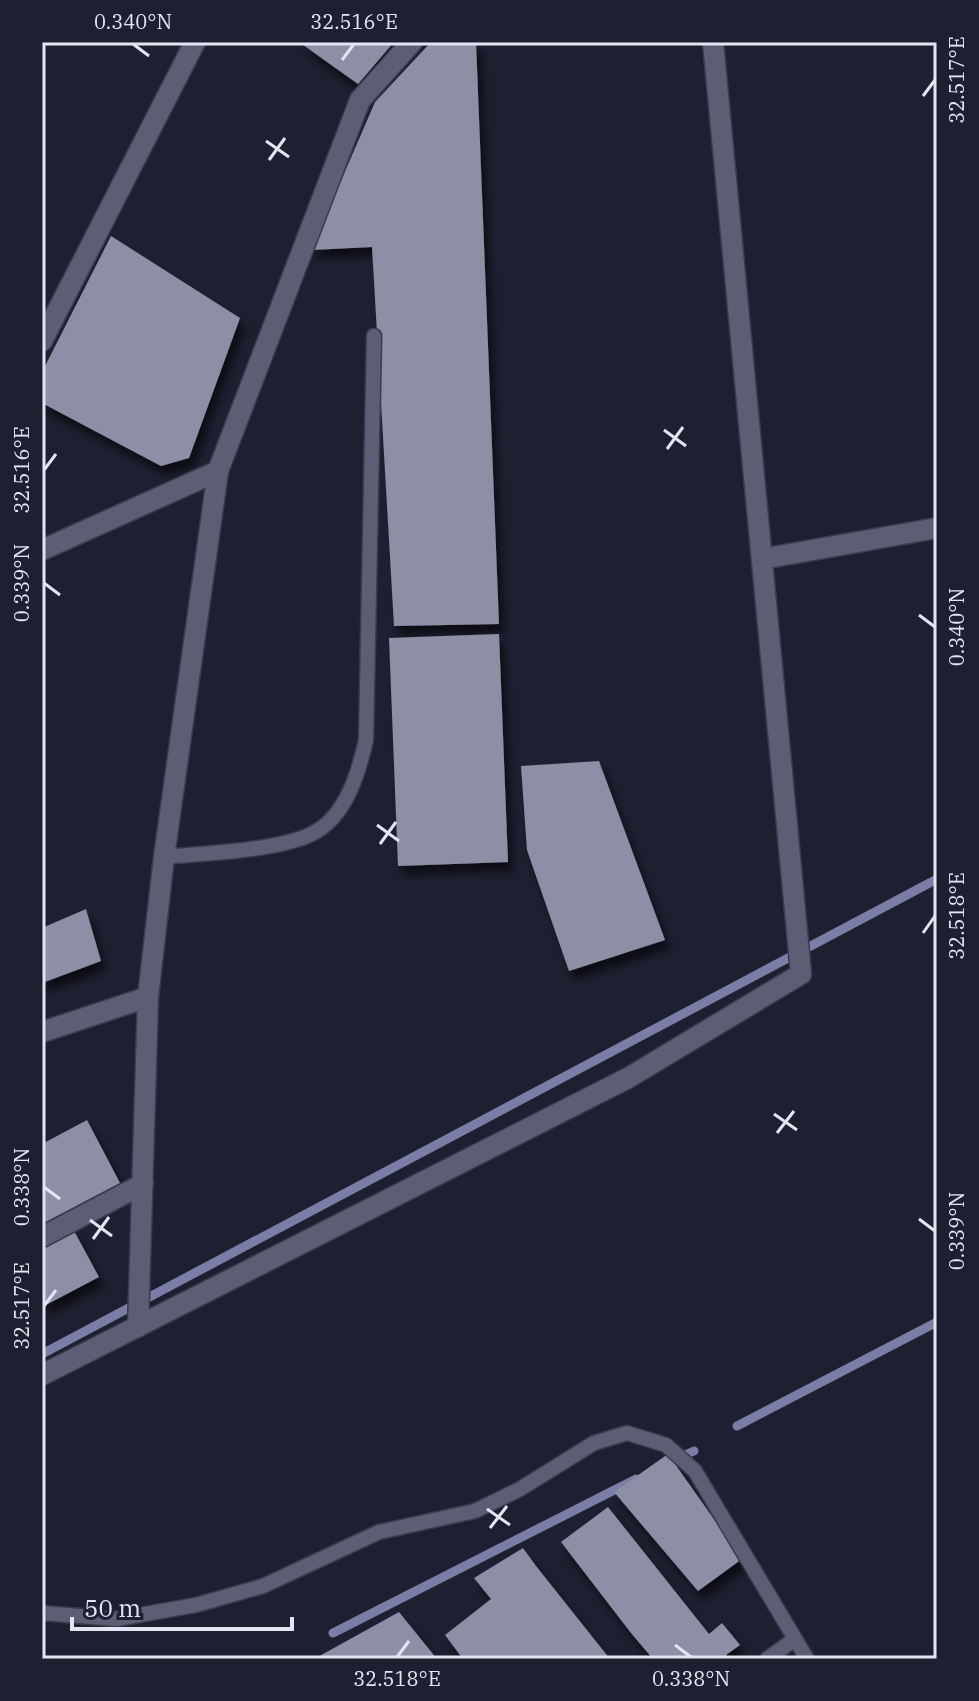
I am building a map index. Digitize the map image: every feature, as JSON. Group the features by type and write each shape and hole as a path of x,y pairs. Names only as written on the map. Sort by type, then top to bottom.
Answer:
{"street":[{"path":"42,341 195,42"},
{"path":"138,1318 148,997 164,857 218,471 360,100 412,42"},
{"path":"42,1375 138,1318 628,1078 801,974 713,42"},
{"path":"42,550 218,471"},
{"path":"762,559 937,528"},
{"path":"42,1032 148,997"},
{"path":"42,1237 143,1184"}],"lane":[{"path":"164,857 295,842 319,830 341,805 358,775 366,740 374,336"},
{"path":"42,1613 117,1619 196,1605 263,1586 379,1532 475,1511 520,1489 594,1443 627,1433 666,1445 695,1471 807,1659"},
{"path":"767,1659 795,1639"}],"building":[{"path":"299,42 394,42 358,84"},
{"path":"431,42 476,42 499,624 394,626 372,247 311,250 375,102"},
{"path":"111,236 240,318 189,458 161,466 42,403 42,372"},
{"path":"499,634 508,862 398,866 389,638"},
{"path":"599,761 665,940 569,971 527,850 521,766"},
{"path":"86,909 101,961 42,983 42,928"},
{"path":"87,1120 120,1183 42,1224 42,1144"},
{"path":"73,1229 99,1277 42,1307 42,1245"},
{"path":"668,1454 742,1559 698,1591 614,1492"},
{"path":"608,1507 709,1634 722,1623 740,1645 726,1655 729,1659 653,1659 631,1633 561,1542"},
{"path":"523,1548 610,1659 463,1659 445,1635 491,1599 474,1578"},
{"path":"399,1612 437,1659 314,1659"}],"waterway":[{"path":"42,1354 937,879"},
{"path":"737,1426 937,1322"},
{"path":"678,1458 694,1451"},
{"path":"333,1633 636,1479"}]}
